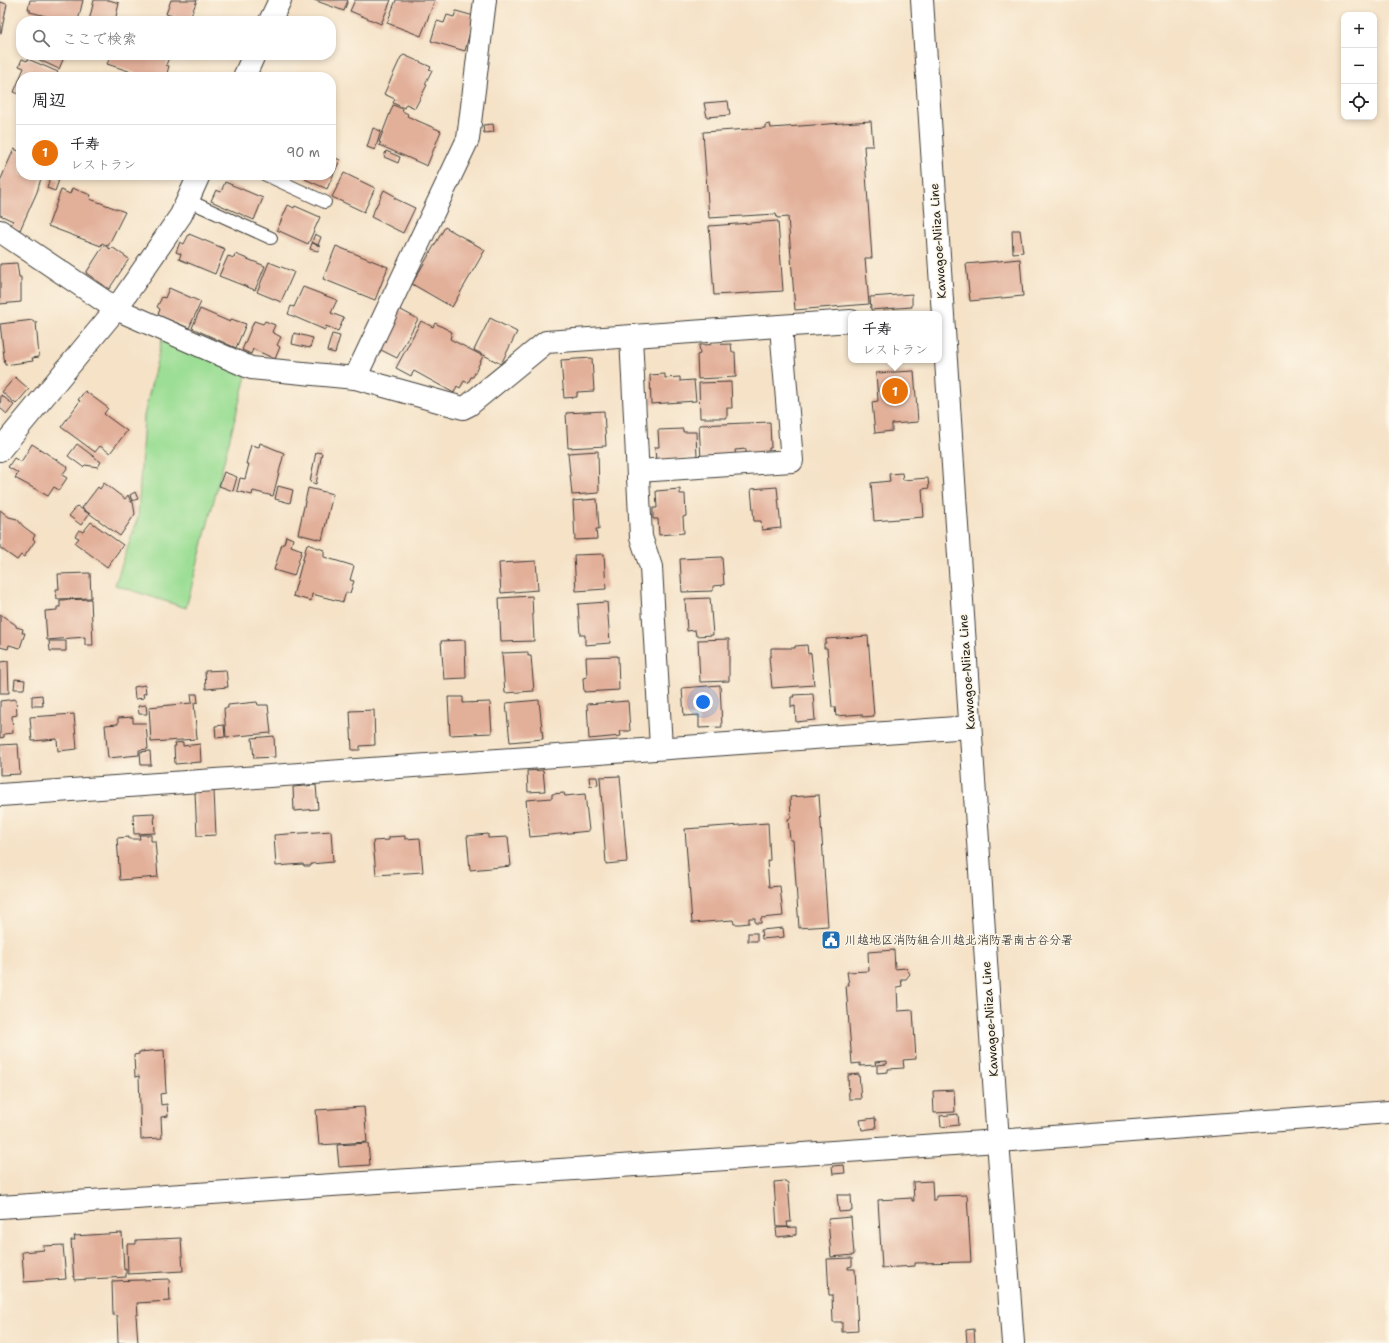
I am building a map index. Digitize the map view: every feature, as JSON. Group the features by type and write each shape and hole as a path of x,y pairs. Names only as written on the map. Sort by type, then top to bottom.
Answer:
{"street":[{"path":"272,16 280,0"},
{"path":"355,378 468,139 485,0"},
{"name":"Kawagoe-Niiza Line","path":"922,0 940,311"},
{"path":"246,72 252,60"},
{"path":"0,450 116,309 181,215 195,180"},
{"path":"0,231 116,309 252,368 355,378 463,408 469,405 546,342 848,321"},
{"path":"638,471 792,462 781,327"},
{"path":"631,337 641,538 650,567 661,748"},
{"name":"Kawagoe-Niiza Line","path":"942,342 998,1142 1014,1343"},
{"path":"0,795 970,727"},
{"path":"0,1207 998,1142 1389,1112"}],"lane":[{"path":"277,180 325,202"},
{"path":"187,200 271,238"}],"green space":[{"path":"162,339 246,376 186,608 115,585 138,517 144,416"}],"building":[{"path":"30,0 83,0 79,16 46,16 30,12 30,9 28,9"},
{"path":"94,0 109,0 119,3 116,16 90,16"},
{"path":"171,0 197,0 191,16 173,16 166,14"},
{"path":"314,0 348,0 344,11"},
{"path":"355,0 391,0 381,24 350,11"},
{"path":"396,0 435,0 421,36 387,23"},
{"path":"0,2 7,4 1,33 0,33"},
{"path":"456,11 474,16 465,51 431,41 437,21 444,23 447,15 454,17"},
{"path":"404,55 431,67 429,69 432,70 425,84 427,85 415,108 406,104 404,108 393,103 395,99 384,94 401,57"},
{"path":"22,60 30,60 58,72 22,72 24,68 19,66"},
{"path":"40,60 63,60 59,69"},
{"path":"109,60 168,60 166,65 169,66 167,72 132,72 107,64"},
{"path":"728,101 730,115 707,117 704,103"},
{"path":"393,105 403,109 402,111 408,114 407,116 441,131 427,166 379,145 381,143 379,142"},
{"path":"871,121 873,146 864,146 872,258 865,258 869,304 795,310 788,217 777,218 776,214 709,218 703,132 765,128 765,125 770,124 771,128"},
{"path":"493,124 494,132 484,133 483,125"},
{"path":"373,128 381,131 375,150 367,147"},
{"path":"14,149 16,150 16,180 41,180 37,192 20,230 11,226 13,221 0,215 0,181"},
{"path":"386,151 400,157 398,163 384,157"},
{"path":"336,158 340,160 336,169"},
{"path":"344,173 375,188 364,212 332,197"},
{"path":"49,180 59,180 55,191 47,188"},
{"path":"307,180 331,180 327,189"},
{"path":"225,182 263,198 254,220 211,201 216,190 221,192"},
{"path":"72,188 91,195 90,199 125,212 108,246 102,243 101,246 48,226 61,190 70,194"},
{"path":"384,190 395,196 394,198 415,208 403,233 371,217"},
{"path":"288,205 294,208 295,206 320,217 308,244 277,230"},
{"path":"778,221 783,291 714,295 709,226"},
{"path":"445,227 485,250 452,307 412,284"},
{"path":"1012,230 1020,230 1023,252 1013,253"},
{"path":"189,234 225,249 215,274 179,259 181,254 176,252 180,242 184,244"},
{"path":"315,234 321,237 318,245 312,242"},
{"path":"312,243 320,246 318,251 310,249"},
{"path":"104,245 110,249 112,247 129,259 109,289 86,273"},
{"path":"336,246 388,267 375,300 323,279"},
{"path":"235,254 265,266 255,290 219,276 228,256 234,258"},
{"path":"1020,259 1023,296 970,301 966,264"},
{"path":"269,262 294,272 281,302 257,292"},
{"path":"17,263 19,277 21,277 21,302 0,304 0,264"},
{"path":"303,287 337,300 331,313 344,318 338,331 326,326 325,330 288,314 291,306 294,307"},
{"path":"169,288 201,302 189,328 158,315 160,309 157,307 162,297 165,298"},
{"path":"912,294 912,307 871,310 870,297"},
{"path":"200,309 230,322 231,319 246,324 236,348 192,328"},
{"path":"399,309 418,319 397,358 379,349"},
{"path":"490,318 517,332 501,364 474,350"},
{"path":"33,320 33,322 36,322 39,357 32,358 33,361 5,365 0,324"},
{"path":"254,321 263,324 265,321 275,325 272,332 281,337 277,345 280,347 275,359 253,349 251,354 242,350"},
{"path":"421,321 433,327 435,323 452,332 450,339 483,356 473,377 471,377 468,383 464,381 460,388 457,386 454,393 414,371 411,376 396,368"},
{"path":"294,333 313,338 310,348 292,344"},
{"path":"332,334 340,336 335,353 327,351"},
{"path":"731,344 732,352 735,352 736,377 698,379 697,355 700,354 699,345"},
{"path":"592,358 594,391 577,392 577,397 564,398 561,360"},
{"path":"914,371 918,422 892,424 892,431 875,433 872,402 878,401 876,373"},
{"path":"665,374 665,378 680,377 680,381 694,380 696,401 651,404 650,375"},
{"path":"15,377 29,389 16,404 2,392"},
{"path":"731,382 732,408 727,408 727,418 700,418 699,383"},
{"path":"85,391 108,408 104,414 127,431 110,453 100,446 95,452 61,427 80,401 78,400"},
{"path":"1,395 14,405 7,414 0,408"},
{"path":"604,411 606,446 568,448 566,413"},
{"path":"770,422 771,448 769,448 769,455 746,456 746,449 735,450 736,457 701,459 699,425"},
{"path":"683,429 683,432 696,432 697,457 656,462 655,447 659,447 658,430"},
{"path":"260,443 284,453 273,496 253,491 252,495 237,491 240,478 245,479 249,464 246,464 251,445 259,447"},
{"path":"32,444 68,467 62,475 67,478 59,490 54,487 48,496 15,478 18,473 8,467 14,458 21,462"},
{"path":"77,444 101,462 98,467 85,465 83,467 68,456"},
{"path":"598,451 599,493 572,495 568,453"},
{"path":"316,452 322,453 316,484 310,482"},
{"path":"224,472 237,477 233,491 219,486"},
{"path":"902,473 903,480 928,478 929,488 922,489 924,517 874,521 871,483 890,481 889,474"},
{"path":"104,483 125,499 128,495 131,502 133,502 135,514 120,536 82,508 98,487 100,489"},
{"path":"278,486 293,490 290,503 275,499"},
{"path":"777,487 781,528 762,530 761,521 754,521 751,489"},
{"path":"308,488 333,494 322,540 298,534"},
{"path":"680,489 680,494 685,494 686,516 683,517 684,533 659,535 658,519 653,519 653,508 657,508 656,491"},
{"path":"135,492 138,499 132,501 130,495"},
{"path":"597,499 599,529 596,529 597,539 575,540 573,501"},
{"path":"77,506 89,514 81,525 69,516"},
{"path":"0,510 9,517 17,519 23,526 35,535 33,539 35,541 24,557 21,555 17,560 0,548"},
{"path":"91,522 123,545 107,567 75,543 79,538 75,536 79,530 83,532"},
{"path":"286,536 293,539 291,546 302,550 294,576 274,570"},
{"path":"307,544 324,550 324,557 354,566 350,580 354,581 350,593 346,592 343,602 312,594 311,601 293,596"},
{"path":"604,554 606,589 576,591 574,555"},
{"path":"722,557 724,585 713,586 713,591 682,592 680,559"},
{"path":"536,561 538,590 501,593 499,563"},
{"path":"90,573 91,598 57,599 56,589 59,589 58,574"},
{"path":"532,596 534,641 501,642 499,598"},
{"path":"710,598 713,635 696,636 695,630 687,631 685,599"},
{"path":"91,599 93,645 85,645 85,637 47,640 45,611 57,610 57,607 60,607 60,600"},
{"path":"607,602 610,643 585,645 585,635 580,635 578,604"},
{"path":"0,614 16,625 16,627 23,629 22,633 25,633 20,648 9,645 8,649 0,647"},
{"path":"868,636 874,716 862,717 862,714 836,716 835,707 832,707 827,648 824,648 824,643 826,643 826,639"},
{"path":"729,639 729,681 700,682 698,640"},
{"path":"465,640 466,678 444,679 441,641"},
{"path":"49,641 66,641 66,651 50,651"},
{"path":"807,645 808,654 811,653 814,685 772,688 769,657 771,656 771,648 795,648 795,646"},
{"path":"528,652 528,656 531,656 534,691 505,693 502,653"},
{"path":"618,656 619,690 584,692 583,678 587,677 586,657"},
{"path":"8,661 9,693 0,693 0,662"},
{"path":"226,670 228,687 206,689 205,671"},
{"path":"15,679 25,680 24,689 14,689"},
{"path":"145,685 146,693 143,694 144,698 135,699 134,687"},
{"path":"720,685 722,727 699,728 699,715 684,716 682,688"},
{"path":"191,694 197,694 198,702 194,703 197,739 151,742 149,707 192,703"},
{"path":"813,694 815,720 796,722 795,706 791,707 791,697 794,697 793,695"},
{"path":"42,695 43,706 32,706 32,696"},
{"path":"448,697 463,697 463,703 490,702 492,733 450,735"},
{"path":"16,699 17,715 12,716 13,733 4,734 4,737 0,738 0,701"},
{"path":"539,700 543,739 510,742 506,703"},
{"path":"628,701 630,731 620,731 621,736 589,739 587,704"},
{"path":"257,702 258,705 268,705 271,733 226,737 224,708 228,708 228,705"},
{"path":"146,705 147,714 139,714 138,706"},
{"path":"374,710 375,745 360,746 360,750 352,750 350,711"},
{"path":"74,714 77,749 58,751 57,739 32,741 30,717"},
{"path":"133,717 133,723 146,723 148,749 139,750 139,755 108,758 105,725 118,724 118,718"},
{"path":"224,725 225,737 216,738 215,726"},
{"path":"274,736 275,757 254,758 252,738"},
{"path":"183,742 183,746 200,744 201,762 175,764 175,743"},
{"path":"18,744 20,774 0,775 0,745"},
{"path":"150,751 151,765 141,765 140,752"},
{"path":"543,770 545,791 528,792 527,771"},
{"path":"620,776 627,862 606,864 600,777"},
{"path":"589,777 597,777 598,785 590,786"},
{"path":"316,785 318,809 294,811 293,787"},
{"path":"214,791 216,835 197,836 195,792"},
{"path":"564,793 565,796 585,794 589,831 530,837 526,800 552,798 552,794"},
{"path":"819,795 828,926 799,928 793,840 790,840 788,819 791,818 790,797"},
{"path":"154,813 155,833 134,834 133,814"},
{"path":"768,823 770,860 767,861 769,887 780,886 783,916 761,918 761,923 755,923 755,918 749,918 749,923 740,924 734,924 733,920 692,923 685,829"},
{"path":"331,831 333,862 311,864 311,866 304,866 303,864 276,866 274,835"},
{"path":"488,834 488,838 508,837 511,866 470,870 467,836"},
{"path":"139,835 151,835 151,841 155,841 158,877 120,880 117,838 129,837 129,839 140,839"},
{"path":"405,836 405,839 420,838 423,872 376,875 373,841 389,840 389,837"},
{"path":"783,928 784,937 762,939 761,930"},
{"path":"748,933 757,933 757,941 748,941"},
{"path":"894,950 895,969 906,968 910,974 906,979 901,979 902,986 897,987 898,1011 913,1010 916,1059 903,1060 904,1068 888,1069 888,1072 877,1073 877,1065 887,1064 887,1061 875,1062 876,1065 860,1066 860,1063 852,1064 846,985 849,985 847,972 869,971 868,952"},
{"path":"164,1050 166,1093 160,1094 161,1105 167,1104 168,1116 161,1117 162,1138 141,1139 139,1076 135,1077 134,1055 139,1054 139,1052"},
{"path":"859,1074 861,1099 849,1099 848,1075"},
{"path":"954,1090 955,1112 934,1113 933,1091"},
{"path":"364,1107 367,1142 319,1145 316,1110"},
{"path":"958,1114 959,1125 941,1127 940,1116"},
{"path":"875,1118 876,1128 862,1130 860,1120"},
{"path":"368,1143 370,1165 339,1167 337,1145"},
{"path":"844,1165 845,1173 833,1174 832,1166"},
{"path":"785,1181 788,1183 791,1222 787,1222 788,1227 777,1227 774,1182"},
{"path":"932,1181 933,1200 936,1200 936,1196 967,1195 971,1262 915,1263 915,1266 882,1268 878,1200 912,1198 912,1201 914,1201 913,1182"},
{"path":"837,1195 851,1195 852,1211 839,1212"},
{"path":"851,1217 854,1255 831,1257 828,1219"},
{"path":"796,1227 796,1235 777,1237 776,1228"},
{"path":"122,1233 124,1270 126,1269 126,1277 74,1280 71,1240 75,1240 74,1236"},
{"path":"181,1238 183,1271 128,1274 127,1244 136,1244 136,1240"},
{"path":"63,1245 66,1279 24,1282 22,1252 44,1250 43,1246"},
{"path":"852,1258 852,1266 848,1267 848,1269 855,1269 858,1331 842,1332 842,1322 833,1322 832,1295 829,1295 827,1259"},
{"path":"169,1279 170,1301 137,1303 138,1315 136,1315 138,1343 118,1343 117,1316 113,1315 112,1281"},
{"path":"974,1329 975,1343 967,1343 966,1330"}],"place":[{"name":"千寿","path":"895,391"},
{"name":"川越地区消防組合川越北消防署南古谷分署","path":"831,940"}]}
